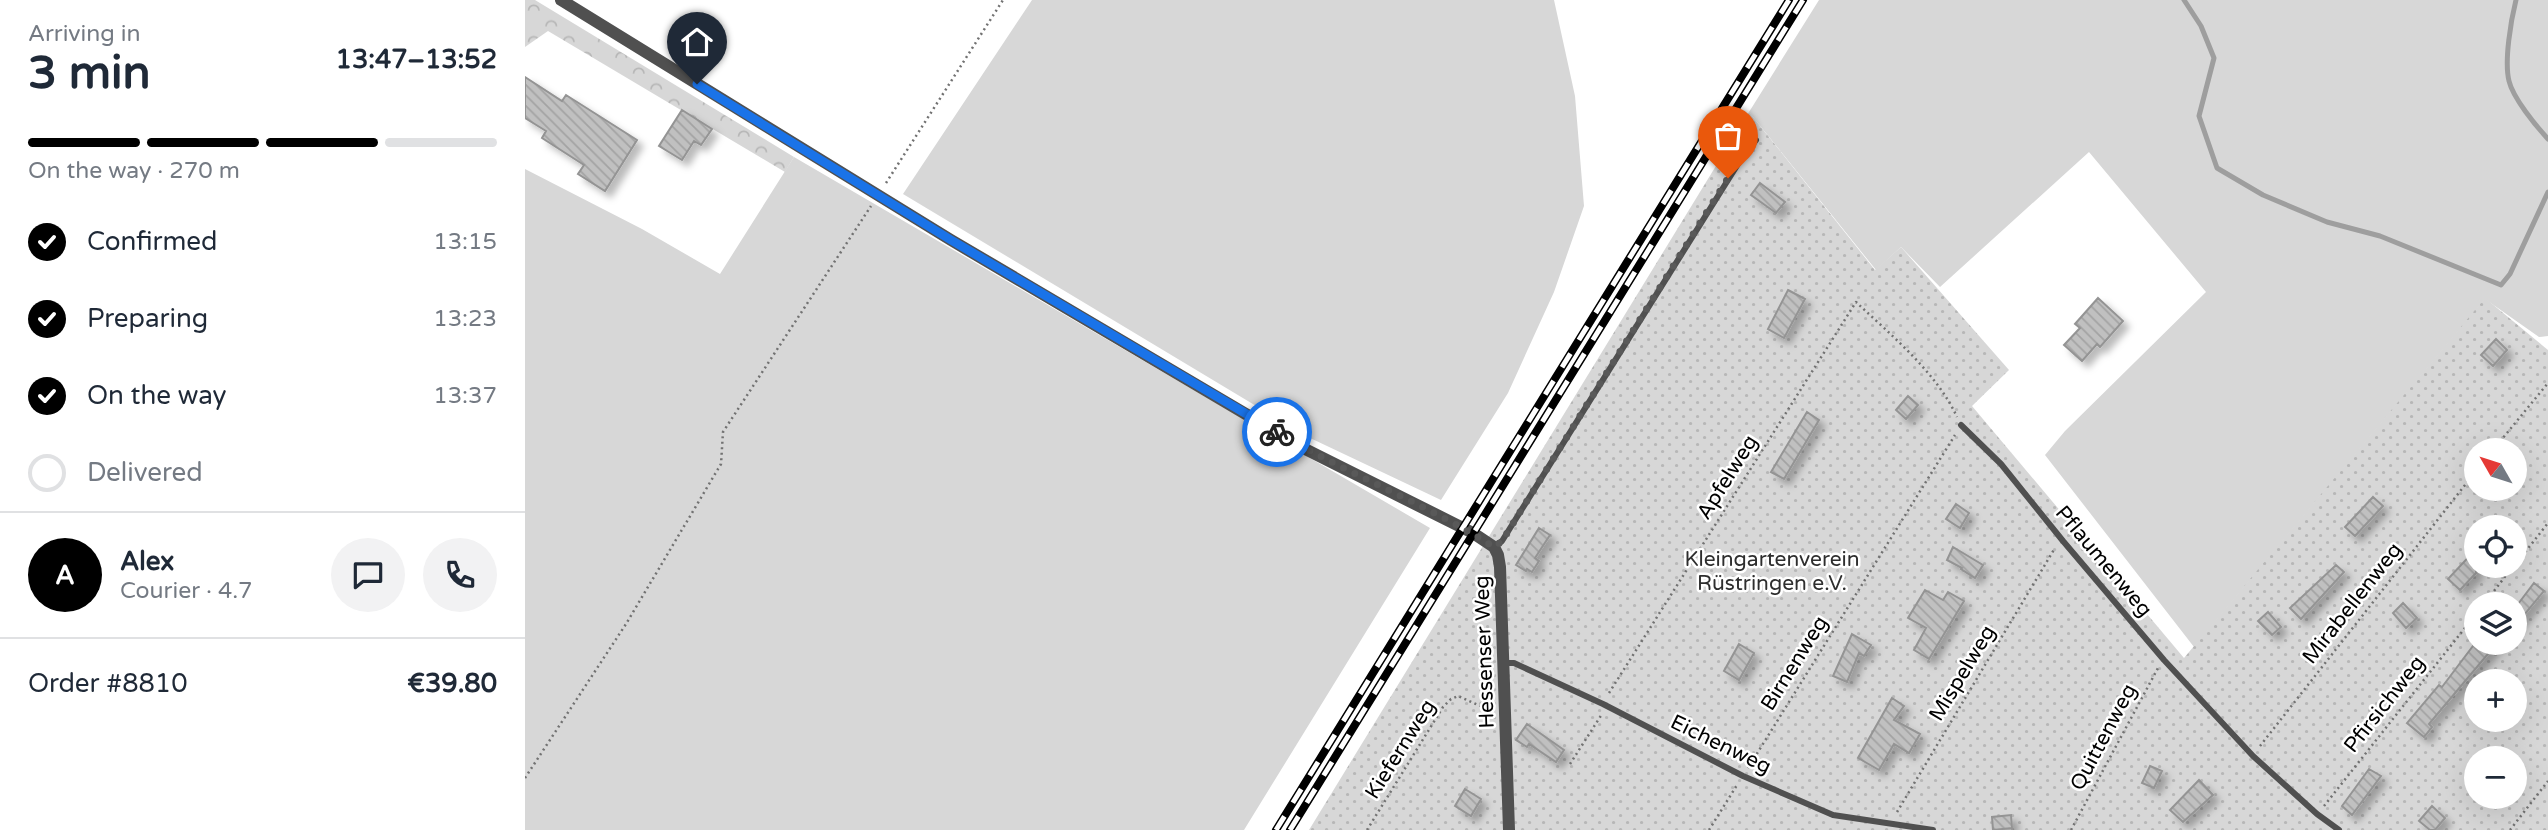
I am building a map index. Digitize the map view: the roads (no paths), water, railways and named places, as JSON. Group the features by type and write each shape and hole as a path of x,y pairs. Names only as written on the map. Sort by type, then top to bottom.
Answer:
{"street":[{"name":"Hessenser Weg","path":"561,0 879,195 1305,449 1462,527 1494,547 1499,555 1500,567 1509,830"}],"lane":[{"path":"1494,547 1502,541 1742,156 1756,140"},
{"name":"Pflaumenweg","path":"1961,425 2001,464 2164,660 2253,756 2317,814 2339,830"},
{"name":"Eichenweg","path":"1504,663 1514,663 1604,705 1743,776 1833,815 1933,830"}],"waterway":[{"path":"2184,0 2201,26 2214,58 2199,116 2217,168 2263,195 2327,222 2380,236 2501,285 2510,274 2548,192"},
{"path":"2516,0 2508,52 2509,81 2520,103 2548,139"}],"railway":[{"path":"1276,830 1789,0"},
{"path":"1290,830 1803,0"}],"park label":[{"name":"Kleingartenverein Rüstringen e.V.","path":"1772,571"}]}
